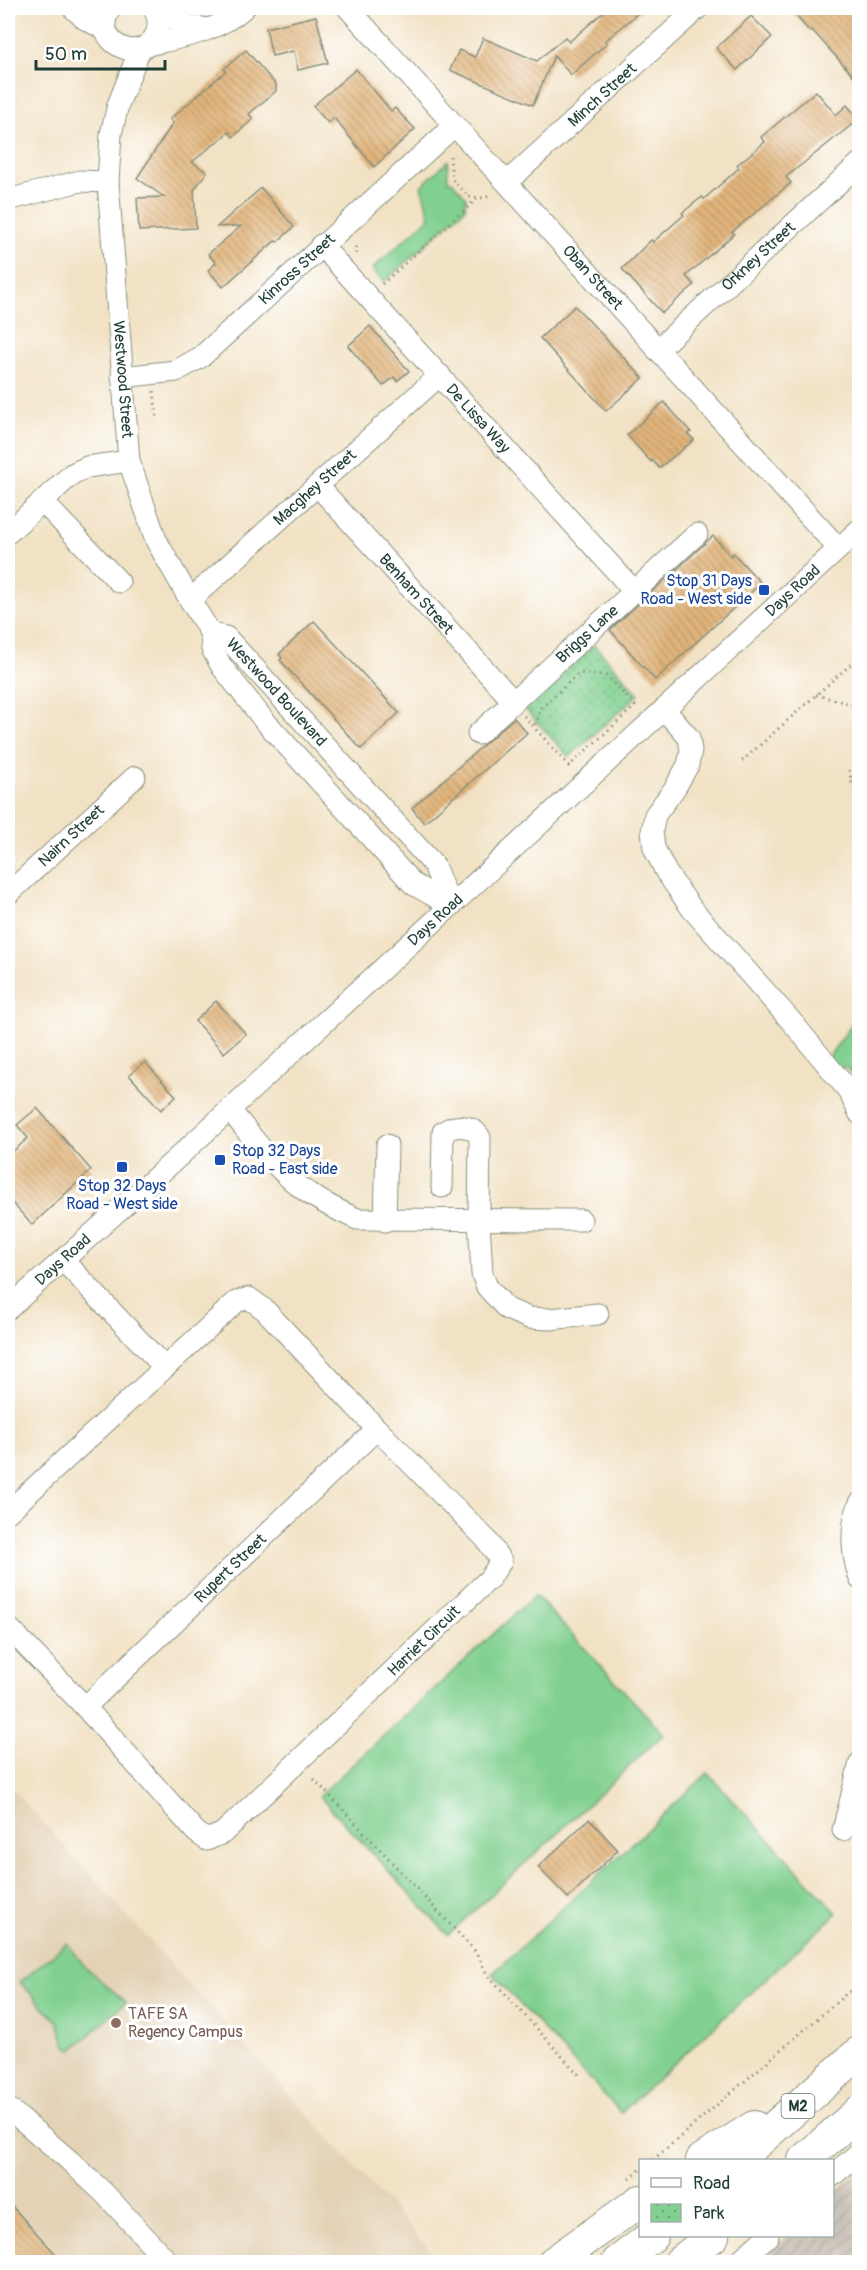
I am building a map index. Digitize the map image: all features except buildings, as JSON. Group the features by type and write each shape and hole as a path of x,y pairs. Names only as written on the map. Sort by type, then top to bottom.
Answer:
{"highway":[{"name":"M2","path":"738,2159 860,2052"},
{"name":"M2","path":"704,2159 835,2074"},
{"path":"810,2156 860,2111"},
{"path":"554,2262 639,2202"},
{"path":"618,2262 649,2237"},
{"path":"680,2262 710,2237"},
{"path":"704,2262 729,2237"}],"street":[{"path":"73,8 123,49 144,47 195,35 227,22 244,8"},
{"path":"107,34 105,21 110,8"},
{"path":"154,8 181,24 211,29"},
{"name":"Westwood Street","path":"154,8 159,22 158,30 144,47 118,105 111,134 108,182 129,461 156,540 211,634"},
{"name":"Oban Street","path":"348,8 454,126 500,187 657,350 838,548"},
{"name":"Minch Street","path":"500,187 698,8"},
{"name":"Westwood Street","path":"107,34 119,69 118,105"},
{"name":"Kinross Street","path":"122,377 176,371 201,357 454,126"},
{"name":"Orkney Street","path":"657,350 860,164"},
{"path":"8,200 80,181 108,182"},
{"name":"De Lissa Way","path":"321,245 634,591"},
{"name":"Macghey Street","path":"190,600 440,375"},
{"path":"8,533 72,474 87,467 129,461"},
{"name":"Benham Street","path":"318,486 517,707"},
{"path":"43,502 119,582"},
{"name":"Days Road","path":"8,1309 860,529"},
{"name":"Briggs Lane","path":"478,734 517,707 634,591 697,534"},
{"name":"Westwood Boulevard","path":"211,634 226,637 434,865 450,905 413,884 263,719 229,676 212,649 211,634"},
{"path":"664,709 689,738 691,751 688,765 655,815 652,831 654,848 666,872 692,909 792,1022 848,1090 860,1114"},
{"name":"Nairn Street","path":"8,893 135,777"},
{"path":"379,847 390,844 402,829"},
{"path":"229,1109 280,1169 299,1186 333,1209 357,1219 385,1221 581,1220"},
{"path":"442,1187 443,1132 456,1126 471,1128 480,1138 479,1220 482,1274 487,1287 507,1309 523,1316 540,1319 598,1314"},
{"path":"385,1221 387,1145"},
{"path":"63,1260 165,1368"},
{"name":"Harriet Circuit","path":"8,1512 236,1302 249,1298 265,1311 486,1539 501,1561 490,1578 223,1833 207,1840 196,1832 85,1707 8,1627"},
{"name":"Rupert Street","path":"85,1707 377,1429"},
{"path":"860,1503 854,1516 854,1562 860,1579"},
{"path":"843,1830 860,1763"},
{"path":"8,2108 105,2194 168,2262"},
{"path":"834,2174 860,2152"},
{"path":"738,2262 766,2237"}],"path":[{"path":"454,152 450,152 452,179 469,198 486,198 500,187"},
{"path":"375,277 382,285 478,198"},
{"path":"348,245 356,239 354,253 362,261"},
{"path":"742,761 860,656"},
{"path":"517,707 533,726 569,766 635,706 607,676 579,674 540,709 538,721 533,726"},
{"path":"816,695 860,706"},
{"path":"849,770 860,818"},
{"path":"314,1779 475,1951 487,1974 581,2077"},
{"path":"654,2159 860,1982"}],"shaded area":[{"name":"TAFE SA Regency Campus","path":"8,1784 441,2262 8,2262"},
{"path":"859,2170 859,2262 759,2262 787,2237 834,2237 834,2194"}],"green space":[{"path":"448,161 448,181 452,181 466,197 465,209 384,282 372,269 430,217 421,186"},
{"path":"594,645 639,694 569,757 524,708"},
{"path":"859,1014 859,1084 846,1067 833,1071 825,1062"},
{"path":"535,1595 664,1734 448,1935 319,1796"},
{"path":"708,1773 837,1913 621,2113 492,1974"},
{"path":"67,1943 86,1968 126,2002 72,2050 66,2046 58,2022 20,1982"}],"place":[{"name":"Stop 31 Days Road - West side","path":"764,590"},
{"name":"Stop 32 Days Road - East side","path":"220,1160"},
{"name":"Stop 32 Days Road - West side","path":"122,1167"},
{"name":"TAFE SA Regency Campus","path":"116,2023"}]}
